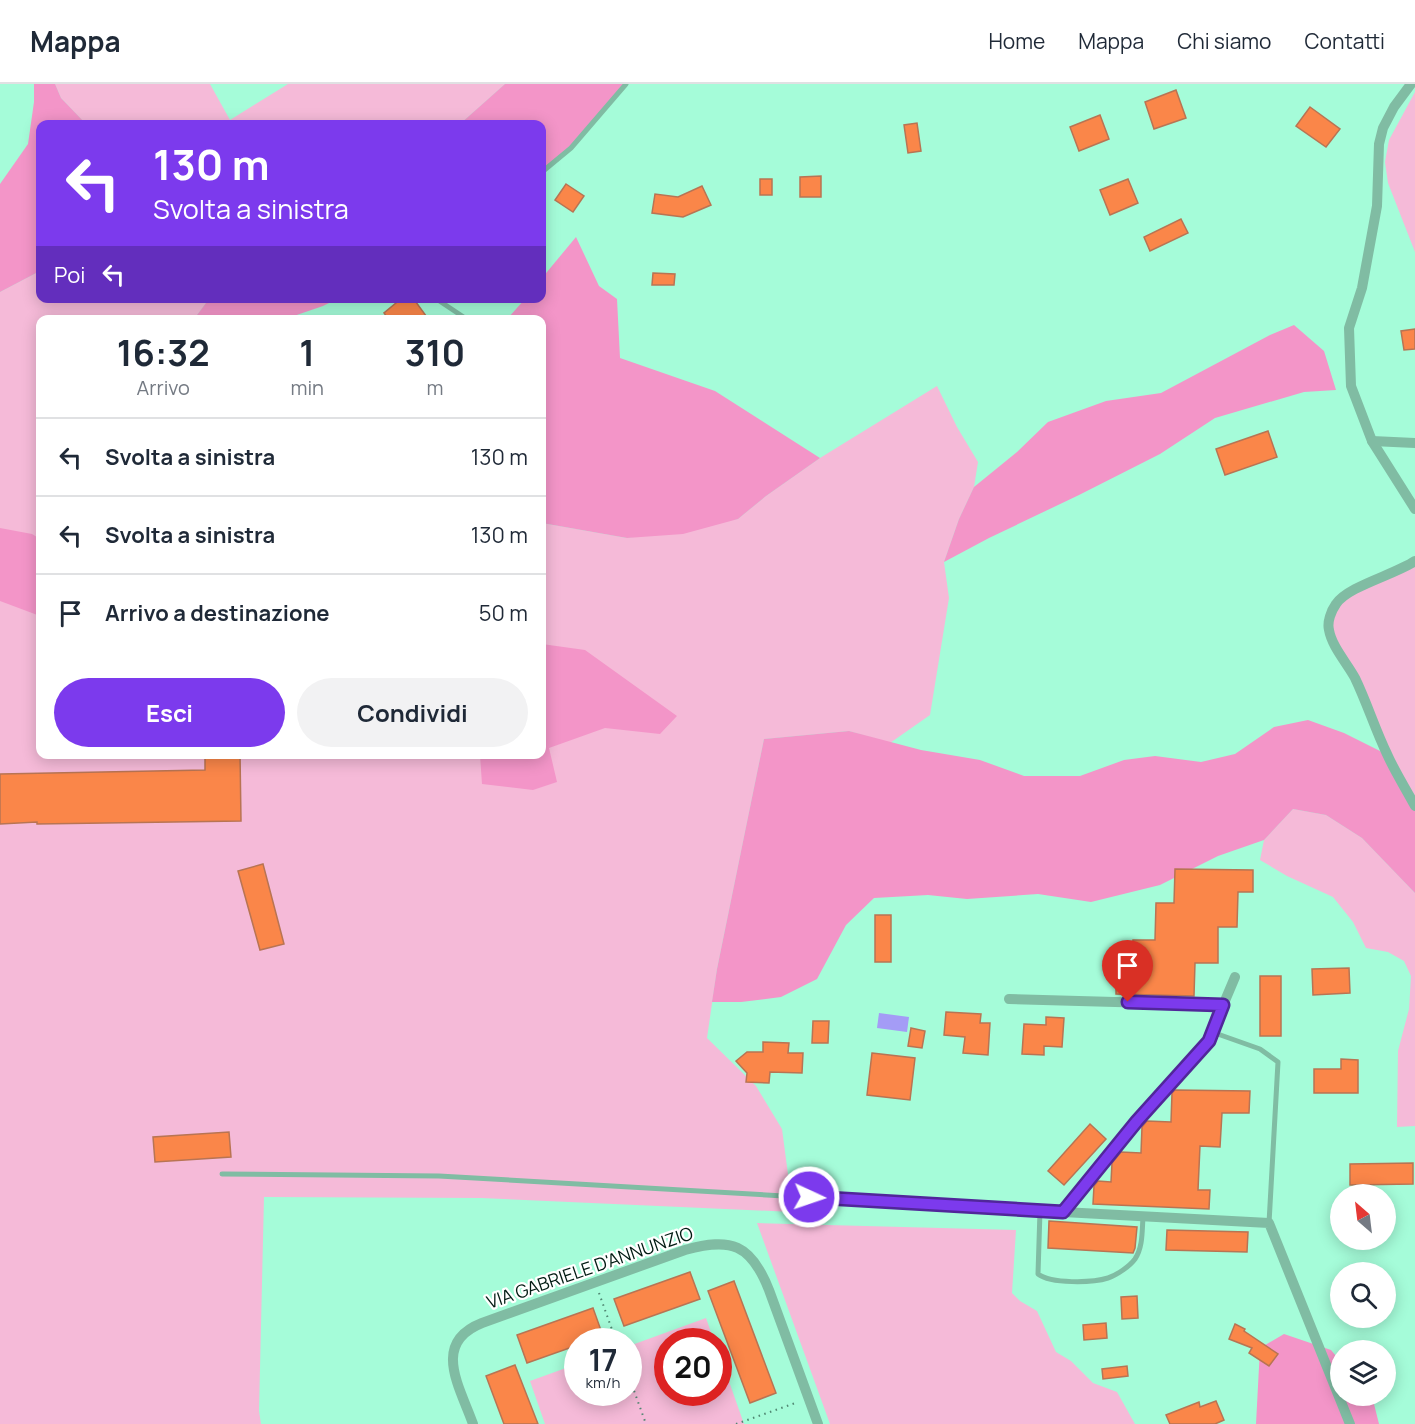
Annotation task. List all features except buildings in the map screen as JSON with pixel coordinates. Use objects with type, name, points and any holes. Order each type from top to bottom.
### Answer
[{"type":"street","points":[[1411,84],[1383,128],[1379,144],[1377,206],[1362,288],[1348,328],[1352,386],[1372,441],[1415,509]]},
{"type":"street","points":[[1372,441],[1415,443]]},
{"type":"street","points":[[1415,561],[1344,596],[1335,605],[1328,627],[1370,711],[1386,754],[1415,806]]},
{"type":"street","points":[[1063,1212],[1137,1121],[1209,1041],[1235,977]]},
{"type":"street","points":[[1008,999],[1223,1005]]},
{"type":"street","points":[[1063,1212],[1269,1223],[1350,1424]]},
{"type":"street","name":"VIA GABRIELE D'ANNUNZIO","points":[[473,1424],[453,1364],[453,1350],[461,1335],[482,1323],[595,1282],[698,1246],[723,1243],[738,1247],[752,1257],[767,1285],[818,1424]]},
{"type":"lane","points":[[546,169],[571,148],[626,84]]},
{"type":"lane","points":[[442,303],[460,315]]},
{"type":"lane","points":[[1212,1032],[1260,1049],[1278,1062],[1269,1223]]},
{"type":"lane","points":[[222,1174],[439,1176],[1063,1212]]},
{"type":"lane","points":[[1040,1211],[1037,1265],[1038,1274],[1045,1279],[1082,1281],[1108,1278],[1123,1270],[1135,1259],[1141,1245],[1143,1217]]},
{"type":"path","points":[[595,1282],[611,1328]]},
{"type":"path","points":[[736,1424],[808,1398]]},
{"type":"path","points":[[640,1406],[646,1424]]},
{"type":"shaded area","points":[[34,84],[55,84],[61,98],[82,120],[36,120],[36,273],[0,292],[0,184],[28,144]]},
{"type":"shaded area","points":[[55,84],[210,84],[230,120],[82,120],[61,98]]},
{"type":"shaded area","points":[[288,84],[505,84],[464,120],[230,120]]},
{"type":"shaded area","points":[[505,84],[626,84],[571,148],[546,169],[546,120],[464,120]]},
{"type":"shaded area","points":[[1415,92],[1415,252],[1388,183],[1385,162],[1389,140]]},
{"type":"shaded area","points":[[576,237],[599,286],[617,299],[620,358],[715,391],[820,458],[738,519],[683,534],[627,538],[546,524],[546,315],[511,315],[521,303],[546,303],[546,273]]},
{"type":"shaded area","points":[[36,273],[36,303],[206,303],[197,315],[36,315],[36,759],[546,759],[546,524],[627,538],[738,519],[820,458],[937,386],[957,427],[978,462],[974,487],[959,519],[944,562],[949,598],[930,715],[890,743],[849,731],[764,739],[717,969],[707,1038],[756,1086],[782,1129],[793,1212],[481,1198],[264,1197],[259,1411],[261,1424],[0,1424],[0,292]]},
{"type":"shaded area","points":[[206,303],[329,303],[297,315],[197,315]]},
{"type":"shaded area","points":[[1294,325],[1324,351],[1336,390],[1304,392],[1215,418],[1160,454],[944,562],[959,519],[974,487],[1017,452],[1048,422],[1106,401],[1161,393],[1270,335]]},
{"type":"shaded area","points":[[0,528],[32,534],[36,536],[36,614],[0,601]]},
{"type":"shaded area","points":[[1415,565],[1415,806],[1334,643],[1330,617],[1344,596]]},
{"type":"shaded area","points":[[546,645],[585,650],[677,716],[660,734],[605,728],[549,748],[557,782],[533,790],[482,784],[480,759],[546,759]]},
{"type":"shaded area","points":[[1308,720],[1344,733],[1386,754],[1415,806],[1415,893],[1362,838],[1326,815],[1293,809],[1264,840],[1218,856],[1160,885],[1091,902],[1038,894],[967,899],[928,895],[874,898],[846,925],[817,979],[781,997],[741,1002],[712,1002],[764,739],[849,731],[921,750],[980,760],[1024,776],[1080,776],[1124,760],[1155,756],[1201,762],[1235,754],[1274,727]]},
{"type":"shaded area","points":[[1293,809],[1326,815],[1362,838],[1415,893],[1415,1126],[1397,1127],[1398,1051],[1409,1009],[1411,976],[1404,961],[1388,952],[1366,948],[1353,922],[1333,897],[1287,876],[1260,860],[1264,840]]},
{"type":"shaded area","points":[[879,1013],[909,1017],[907,1032],[877,1028]]},
{"type":"shaded area","points":[[757,1223],[1016,1230],[1012,1293],[1020,1301],[1037,1311],[1056,1352],[1071,1361],[1093,1383],[1117,1392],[1135,1424],[830,1424]]},
{"type":"shaded area","points":[[706,1318],[709,1328],[678,1328]]},
{"type":"shaded area","points":[[1284,1334],[1330,1350],[1330,1406],[1374,1406],[1379,1424],[1256,1424],[1260,1348]]},
{"type":"shaded area","points":[[654,1337],[654,1406],[732,1406],[732,1390],[744,1424],[545,1424],[530,1381],[564,1369],[564,1406],[642,1406],[642,1341]]},
{"type":"route","points":[[809,1197],[1063,1212],[1137,1121],[1209,1041],[1223,1005],[1128,1002]]}]
